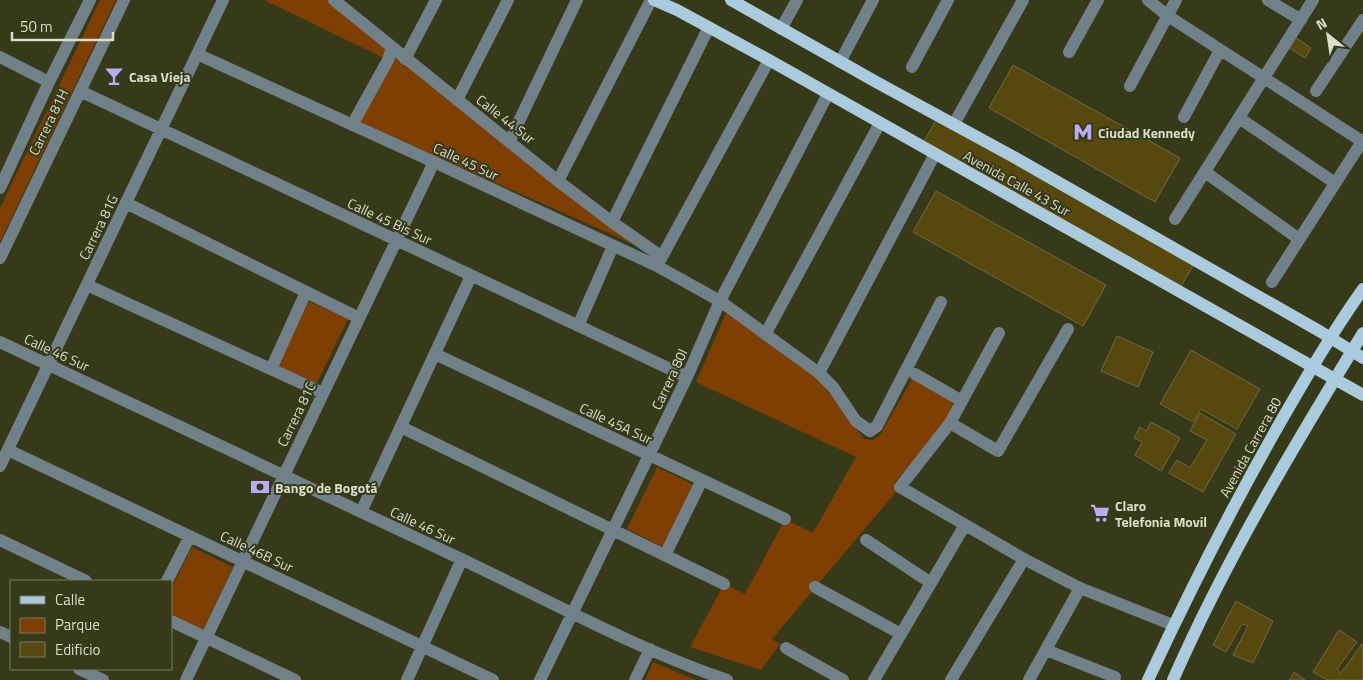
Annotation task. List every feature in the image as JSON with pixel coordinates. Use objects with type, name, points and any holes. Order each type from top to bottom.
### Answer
[{"type":"main road","name":"Avenida Calle 43 Sur","points":[[652,0],[710,27],[770,60],[1363,395]]},
{"type":"main road","name":"Avenida Calle 43 Sur","points":[[731,0],[954,124],[1358,354]]},
{"type":"main road","name":"Avenida Carrera 80","points":[[1148,680],[1216,539],[1253,470],[1331,338],[1363,289]]},
{"type":"main road","points":[[1173,680],[1206,607],[1258,509],[1335,380],[1358,354],[1363,333]]},
{"type":"street","name":"Carrera 81H","points":[[0,188],[49,82],[90,0]]},
{"type":"street","name":"Carrera 81H","points":[[0,258],[124,0]]},
{"type":"street","name":"Carrera 81G","points":[[0,466],[222,0]]},
{"type":"street","name":"Calle 44 Sur","points":[[334,0],[405,59],[510,140],[558,181],[660,262]]},
{"type":"street","points":[[405,59],[436,0]]},
{"type":"street","points":[[457,100],[508,0]]},
{"type":"street","points":[[510,140],[577,0]]},
{"type":"street","points":[[558,181],[652,0]]},
{"type":"street","points":[[781,29],[797,0]]},
{"type":"street","points":[[840,62],[873,0]]},
{"type":"street","points":[[912,67],[948,0]]},
{"type":"street","points":[[954,124],[1023,0]]},
{"type":"street","points":[[1069,52],[1098,0]]},
{"type":"street","points":[[1148,0],[1168,16],[1363,141],[1272,282]]},
{"type":"street","points":[[1130,86],[1176,0]]},
{"type":"street","points":[[1268,0],[1301,20]]},
{"type":"street","points":[[1175,219],[1313,0]]},
{"type":"street","points":[[1316,91],[1363,20]]},
{"type":"street","points":[[612,222],[710,27]]},
{"type":"street","points":[[352,125],[388,60],[392,48]]},
{"type":"street","points":[[1184,117],[1220,50]]},
{"type":"street","name":"Calle 45 Sur","points":[[197,54],[613,246],[660,262],[766,333],[819,373],[833,387],[856,420],[870,431],[877,426],[941,302]]},
{"type":"street","points":[[0,56],[49,82]]},
{"type":"street","points":[[660,262],[770,60]]},
{"type":"street","name":"Calle 45 Bis Sur","points":[[80,91],[687,377]]},
{"type":"street","name":"Carrera 80I","points":[[540,680],[687,377],[720,301],[828,94]]},
{"type":"street","points":[[1239,118],[1335,183]]},
{"type":"street","points":[[766,333],[880,123]]},
{"type":"street","points":[[819,373],[935,154]]},
{"type":"street","name":"Carrera 81C","points":[[186,680],[434,162]]},
{"type":"street","points":[[1204,172],[1300,239]]},
{"type":"street","points":[[126,203],[359,318]]},
{"type":"street","points":[[578,326],[613,246]]},
{"type":"street","points":[[361,512],[472,276]]},
{"type":"street","points":[[87,285],[323,393]]},
{"type":"street","points":[[271,369],[306,292]]},
{"type":"street","points":[[950,423],[998,451],[1068,330]]},
{"type":"street","points":[[999,333],[950,423],[900,487],[1024,559],[1080,588],[1173,625]]},
{"type":"street","name":"Calle 46 Sur","points":[[0,342],[681,664],[727,680]]},
{"type":"street","name":"Calle 45A Sur","points":[[435,354],[785,519]]},
{"type":"street","points":[[915,374],[962,401]]},
{"type":"street","points":[[401,427],[724,584]]},
{"type":"street","name":"Calle 46B Sur","points":[[8,450],[493,680]]},
{"type":"street","points":[[665,555],[702,480]]},
{"type":"street","points":[[874,680],[965,524]]},
{"type":"street","points":[[168,580],[190,536]]},
{"type":"street","points":[[0,540],[84,580]]},
{"type":"street","points":[[866,540],[931,583]]},
{"type":"street","points":[[407,680],[462,559]]},
{"type":"street","points":[[951,680],[1024,559]]},
{"type":"street","points":[[815,587],[901,634]]},
{"type":"street","points":[[1029,680],[1080,588]]},
{"type":"street","points":[[172,621],[291,679]]},
{"type":"street","points":[[786,648],[843,680]]},
{"type":"street","points":[[634,680],[650,649]]},
{"type":"street","points":[[1046,650],[1115,677]]},
{"type":"street","points":[[81,670],[103,680]]},
{"type":"green space","points":[[100,0],[116,0],[0,242],[0,208]]},
{"type":"green space","points":[[264,0],[334,0],[662,257],[355,120],[388,60]]},
{"type":"green space","points":[[309,301],[348,319],[316,385],[278,366]]},
{"type":"green space","points":[[726,313],[814,376],[825,387],[864,439],[873,440],[880,435],[915,374],[955,397],[946,422],[894,483],[900,487],[772,639],[780,644],[761,670],[690,647],[724,584],[745,594],[785,519],[813,533],[856,457],[696,382]]},
{"type":"green space","points":[[657,467],[696,486],[665,548],[627,529]]},
{"type":"green space","points":[[192,547],[233,567],[203,630],[172,614],[172,587]]},
{"type":"green space","points":[[653,662],[696,680],[645,680]]},
{"type":"building","points":[[1292,35],[1311,48],[1305,58],[1285,45]]},
{"type":"building","name":"Ciudad Kennedy","points":[[1013,65],[1180,158],[1155,202],[989,108]]},
{"type":"building","points":[[937,119],[1194,264],[1180,288],[923,143]]},
{"type":"building","points":[[936,191],[1106,285],[1083,326],[913,232]]},
{"type":"building","points":[[1117,336],[1153,352],[1138,387],[1101,371]]},
{"type":"building","points":[[1191,350],[1260,389],[1237,429],[1201,409],[1193,422],[1160,404]]},
{"type":"building","points":[[1200,413],[1236,434],[1203,492],[1169,473],[1177,460],[1190,468],[1207,440],[1190,431]]},
{"type":"building","points":[[1151,422],[1180,438],[1161,471],[1135,455],[1142,442],[1134,438],[1140,427],[1146,431]]},
{"type":"building","points":[[1236,601],[1273,621],[1253,663],[1233,655],[1248,626],[1242,624],[1226,652],[1213,645]]},
{"type":"building","points":[[1339,630],[1357,642],[1337,669],[1341,673],[1362,644],[1363,680],[1327,680],[1313,672]]},
{"type":"building","points":[[1294,672],[1305,680],[1289,680]]},
{"type":"place","name":"Casa Vieja","points":[[114,76]]},
{"type":"place","name":"Ciudad Kennedy","points":[[1083,132]]},
{"type":"place","name":"Bango de Bogotá","points":[[260,487]]},
{"type":"place","name":"Claro Telefonia Movil","points":[[1100,513]]}]
